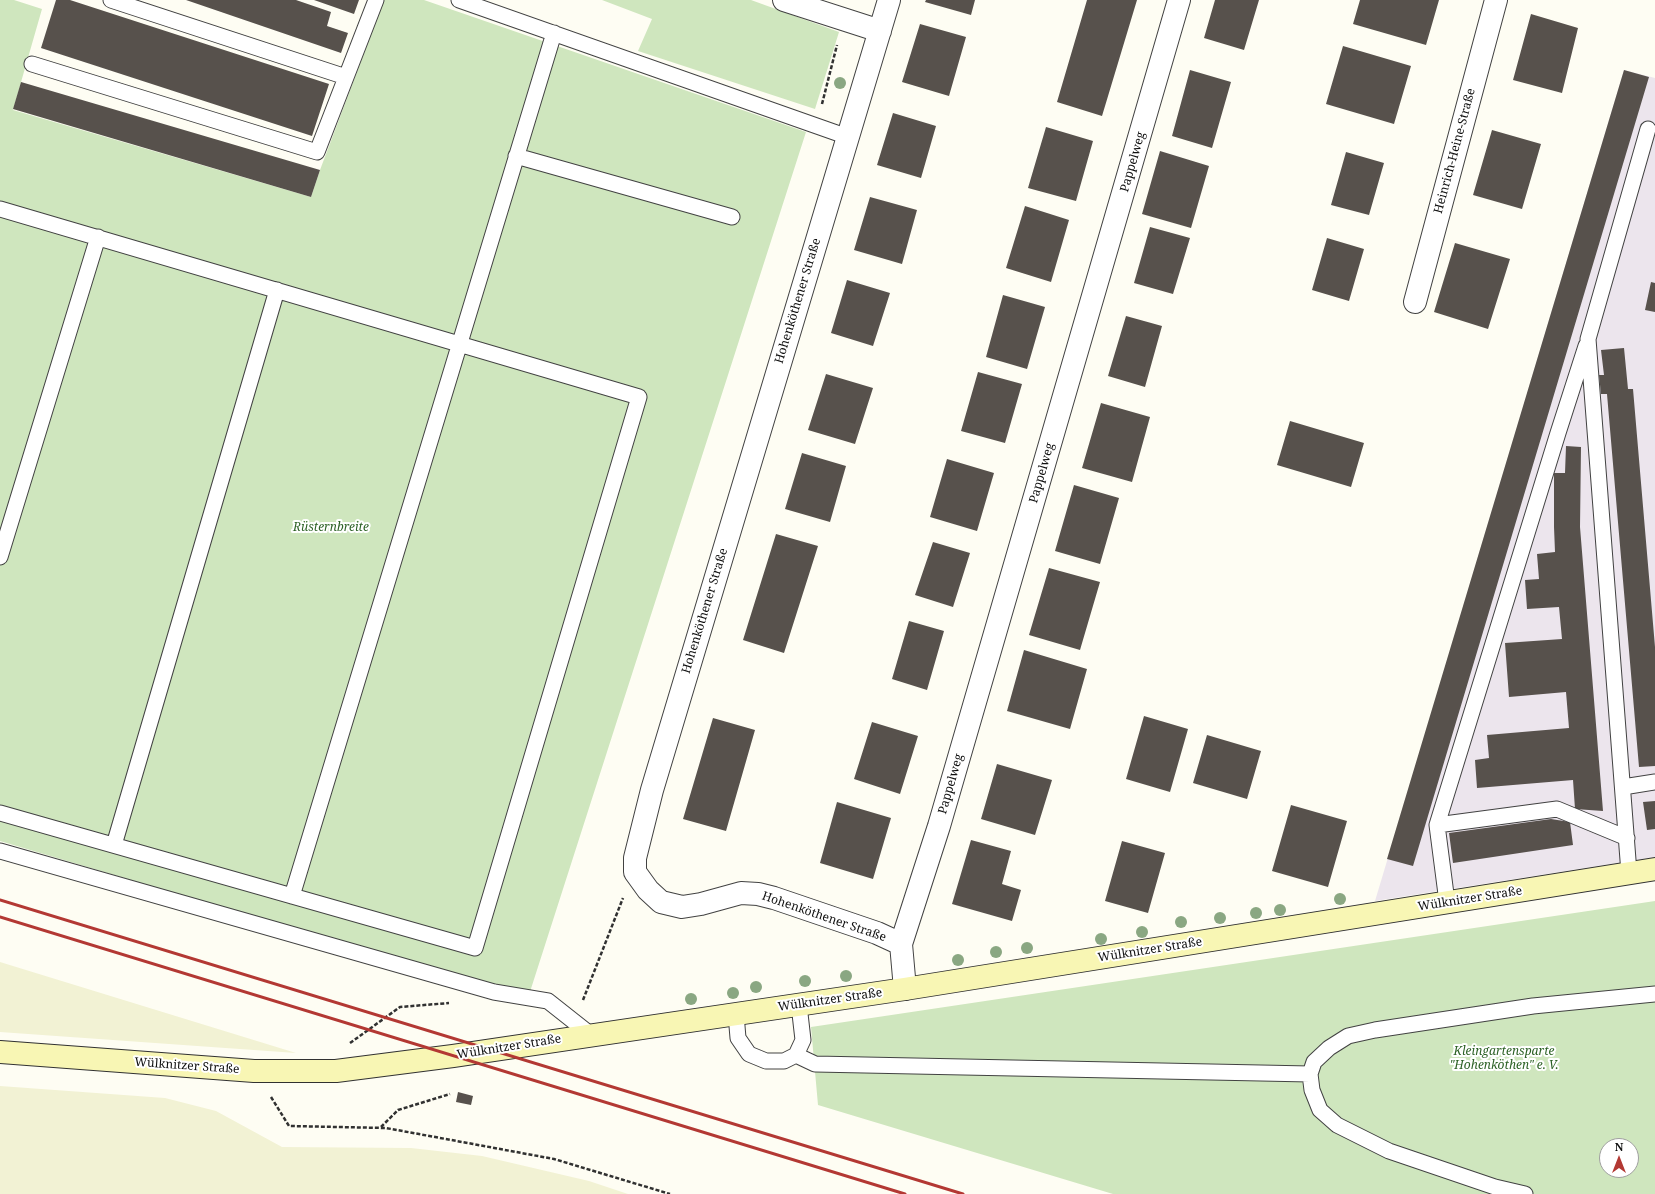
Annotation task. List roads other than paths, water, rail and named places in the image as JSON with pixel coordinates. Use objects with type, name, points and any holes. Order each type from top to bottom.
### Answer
[{"type":"street","points":[[784,0],[880,31]]},
{"type":"street","name":"Hohenköthener Straße","points":[[889,0],[652,790],[638,839],[635,858],[635,872],[648,890],[661,902],[682,906],[700,904],[741,894],[758,894],[877,933],[901,944],[905,989]]},
{"type":"street","name":"Pappelweg","points":[[901,944],[939,826],[1179,0]]},
{"type":"street","name":"Heinrich-Heine-Straße","points":[[1415,302],[1496,0]]},
{"type":"street","name":"Wülknitzer Straße","points":[[0,1052],[254,1071],[336,1071],[453,1056],[905,989],[1655,869]]},
{"type":"lane","points":[[111,0],[346,77]]},
{"type":"lane","points":[[32,64],[317,152],[376,0]]},
{"type":"lane","points":[[459,0],[848,137]]},
{"type":"lane","points":[[292,896],[554,33]]},
{"type":"lane","points":[[1447,902],[1437,825],[1588,339],[1648,129]]},
{"type":"lane","points":[[516,156],[732,217]]},
{"type":"lane","points":[[0,209],[639,397],[475,948],[0,813]]},
{"type":"lane","points":[[0,557],[98,237]]},
{"type":"lane","points":[[114,845],[277,290]]},
{"type":"lane","points":[[1588,339],[1629,873]]},
{"type":"lane","points":[[1623,787],[1655,782]]},
{"type":"lane","points":[[1437,825],[1557,810],[1627,838]]},
{"type":"lane","points":[[0,851],[494,992],[548,1001],[591,1035]]},
{"type":"lane","points":[[1525,1194],[1495,1186],[1389,1151],[1337,1125],[1320,1110],[1312,1090],[1310,1074],[1314,1062],[1329,1048],[1348,1036],[1375,1030],[1533,1006],[1655,994]]},
{"type":"lane","points":[[736,1014],[738,1038],[749,1054],[766,1061],[784,1061],[796,1055],[803,1040],[799,1004]]},
{"type":"lane","points":[[796,1055],[815,1064],[1310,1074]]},
{"type":"railway","points":[[0,900],[963,1194]]},
{"type":"railway","points":[[0,917],[905,1194]]},
{"type":"park label","name":"Rüsternbreite","points":[[331,528]]},
{"type":"park label","name":"Kleingartensparte \"Hohenköthen\" e. V.","points":[[1504,1059]]}]
